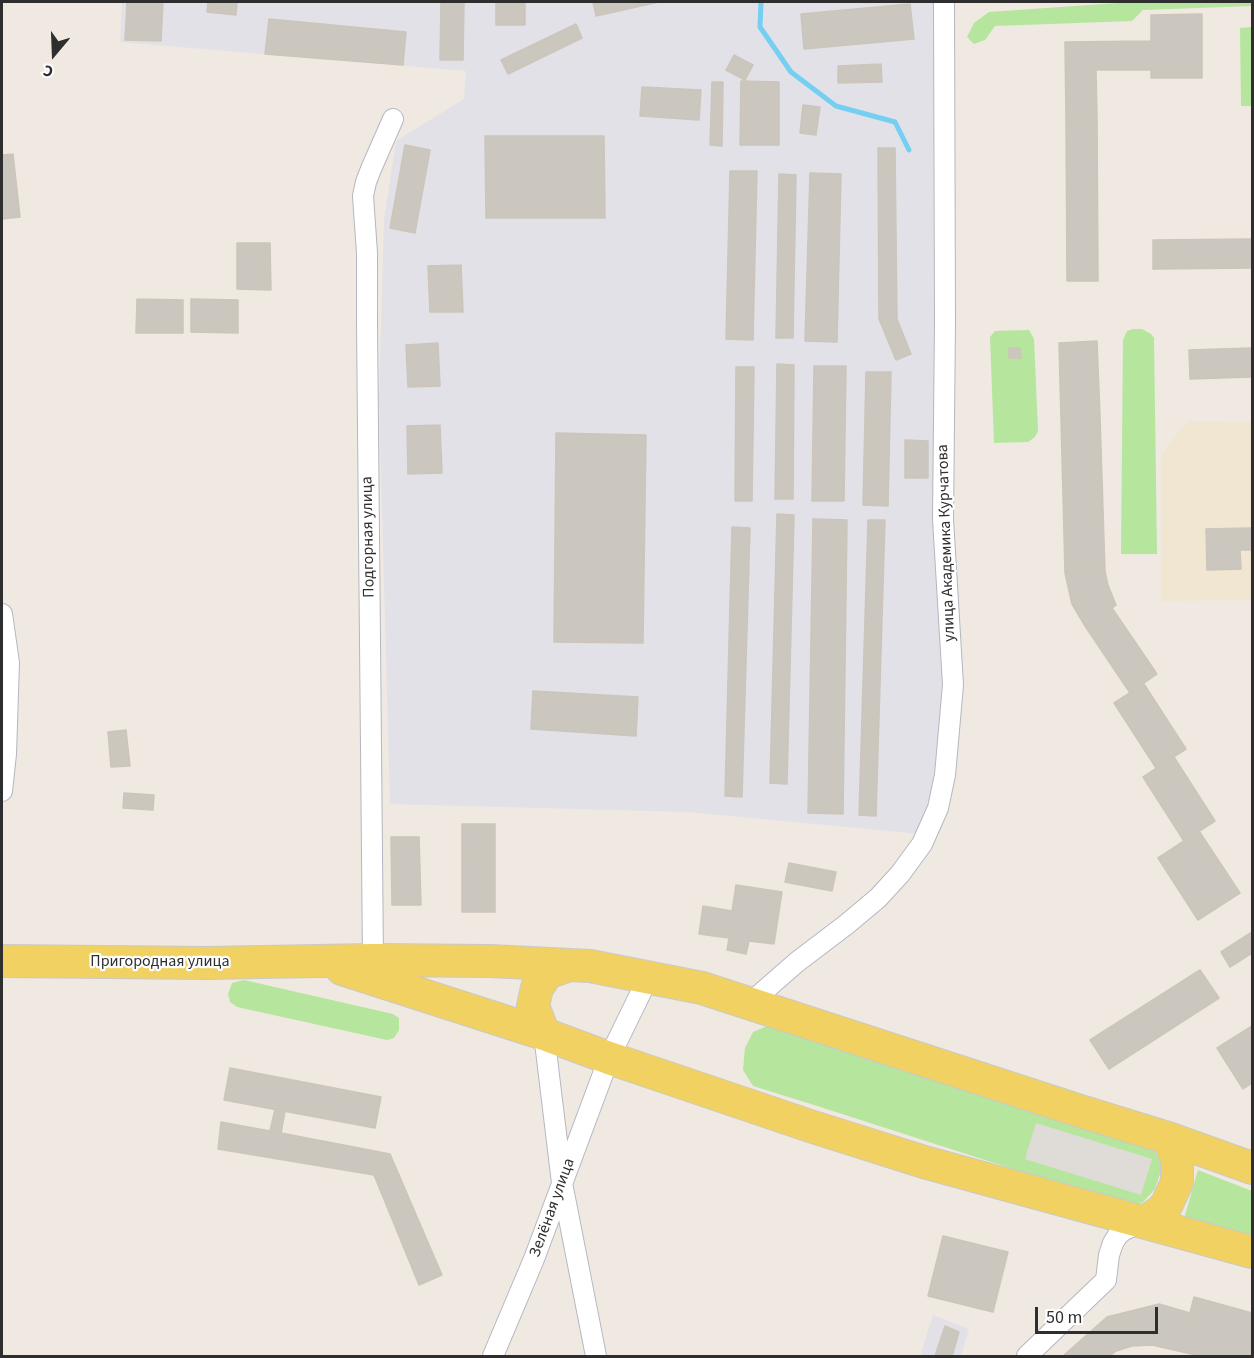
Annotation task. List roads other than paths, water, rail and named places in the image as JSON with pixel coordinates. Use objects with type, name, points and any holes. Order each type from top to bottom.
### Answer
[{"type":"main road","name":"Пригородная улица","points":[[2,960],[207,963],[373,960],[490,961],[590,966],[702,988],[1168,1138],[1252,1168]]},
{"type":"main road","points":[[319,961],[924,1162],[1252,1252]]},
{"type":"main road","points":[[544,1034],[533,1006],[537,988],[547,974],[570,965]]},
{"type":"main road","points":[[1145,1222],[1167,1204],[1178,1182],[1177,1159],[1168,1138]]},
{"type":"street","name":"улица Академика Курчатова","points":[[750,1003],[797,962],[848,924],[878,898],[900,874],[922,844],[938,808],[945,775],[952,685],[943,519],[944,2]]},
{"type":"street","name":"Подгорная улица","points":[[373,960],[367,253],[363,196],[370,168],[393,119]]},
{"type":"street","points":[[2,614],[9,663],[6,754],[2,791]]},
{"type":"street","name":"Зелёная улица","points":[[493,1356],[534,1259],[609,1058],[648,978]]},
{"type":"street","points":[[544,1034],[562,1183],[596,1356]]},
{"type":"street","points":[[1027,1356],[1106,1280],[1109,1256],[1118,1235],[1124,1230],[1145,1222]]},
{"type":"waterway","points":[[761,2],[760,27],[791,72],[836,106],[895,122],[909,150]]}]
